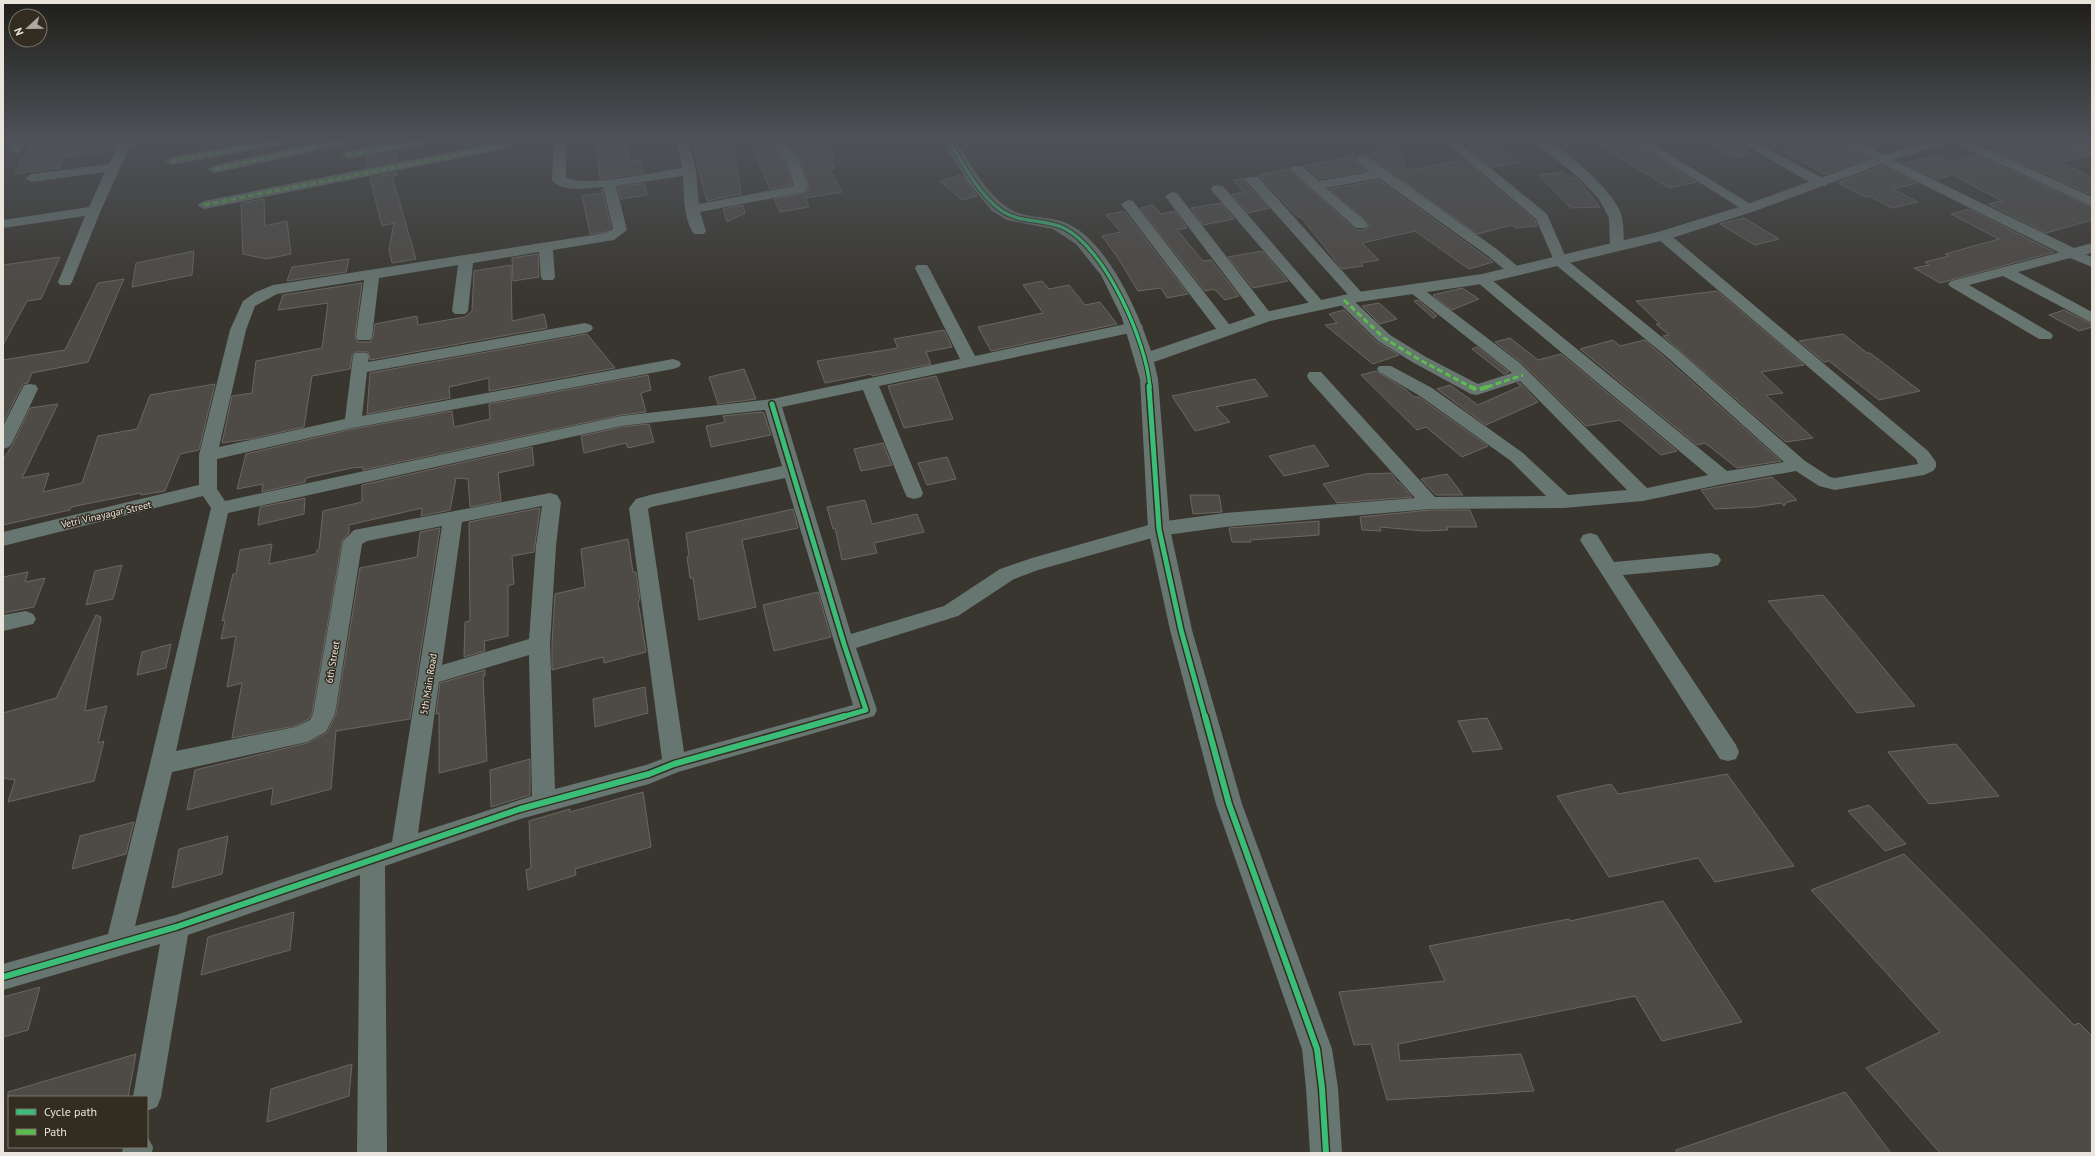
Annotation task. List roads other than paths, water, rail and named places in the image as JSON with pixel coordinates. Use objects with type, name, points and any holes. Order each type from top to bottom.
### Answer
[{"type":"street","points":[[65,282],[102,193]]},
{"type":"street","points":[[204,205],[278,193]]},
{"type":"street","points":[[118,945],[162,764],[220,508],[208,489],[208,455],[238,330],[248,304],[261,294],[273,290],[609,237],[620,230],[611,193]]},
{"type":"street","points":[[692,193],[693,209],[699,231]]},
{"type":"street","points":[[693,209],[783,193]]},
{"type":"street","points":[[985,193],[1004,213],[1020,219],[1045,222],[1065,228],[1078,238],[1106,271],[1135,327],[1145,359],[1149,379],[1159,529],[1172,583],[1181,630],[1228,804],[1317,1048],[1322,1088],[1326,1153]]},
{"type":"street","points":[[1221,193],[1318,305]]},
{"type":"street","points":[[1264,193],[1384,338],[1420,360],[1477,390],[1523,375]]},
{"type":"street","points":[[1324,193],[1361,225]]},
{"type":"street","points":[[1407,193],[1493,253],[1516,272]]},
{"type":"street","points":[[1513,193],[1542,217],[1561,262],[1673,354],[1799,465],[1824,482],[1835,484],[1918,471],[1927,467],[1922,455],[1663,236]]},
{"type":"street","points":[[1603,193],[1609,202],[1616,217],[1617,246]]},
{"type":"street","points":[[1725,193],[1750,208]]},
{"type":"street","points":[[1145,359],[1265,317],[1351,299],[1482,279],[1561,262],[1617,246],[1663,236],[1792,193]]},
{"type":"street","points":[[1951,193],[2092,263]]},
{"type":"street","points":[[2072,193],[2092,202]]},
{"type":"street","points":[[1172,196],[1265,317]]},
{"type":"street","points":[[1128,204],[1226,331]]},
{"type":"street","points":[[3,224],[94,210]]},
{"type":"street","points":[[546,246],[548,277]]},
{"type":"street","points":[[2045,336],[1956,284],[2092,248]]},
{"type":"street","points":[[460,311],[466,259]]},
{"type":"street","points":[[922,268],[970,362]]},
{"type":"street","points":[[2005,270],[2092,318]]},
{"type":"street","points":[[364,337],[372,274]]},
{"type":"street","points":[[1482,279],[1723,478]]},
{"type":"street","points":[[1414,290],[1514,366],[1643,495]]},
{"type":"street","points":[[220,508],[621,421],[696,414],[772,404],[1135,327]]},
{"type":"street","points":[[352,423],[360,362],[585,328]]},
{"type":"street","points":[[208,455],[352,423],[673,364]]},
{"type":"street","points":[[1385,369],[1426,392],[1517,457],[1564,502]]},
{"type":"street","points":[[1315,376],[1430,503]]},
{"type":"street","points":[[869,383],[914,493]]},
{"type":"street","points":[[3,443],[30,389]]},
{"type":"street","points":[[3,977],[176,927],[544,802],[649,774],[674,764],[866,710],[844,644],[772,404]]},
{"type":"street","points":[[844,644],[936,617],[951,611],[1007,574],[1032,564],[1159,529],[1225,520],[1430,503],[1564,502],[1643,495],[1723,478],[1799,465]]},
{"type":"street","points":[[674,764],[638,508],[643,503],[650,500],[792,470]]},
{"type":"street","name":"Vetri Vinayagar Street","points":[[3,539],[208,489]]},
{"type":"street","name":"6th Street","points":[[162,764],[299,735],[318,726],[324,714],[353,541],[361,535],[550,499],[552,502],[546,546],[539,644]]},
{"type":"street","name":"5th Main Road","points":[[403,850],[453,517]]},
{"type":"street","points":[[1590,540],[1611,569],[1728,752]]},
{"type":"street","points":[[1611,569],[1711,560]]},
{"type":"street","points":[[3,623],[26,619]]},
{"type":"street","points":[[429,677],[539,644],[544,802]]},
{"type":"street","points":[[372,1153],[373,861]]},
{"type":"street","points":[[147,1096],[176,927]]}]
